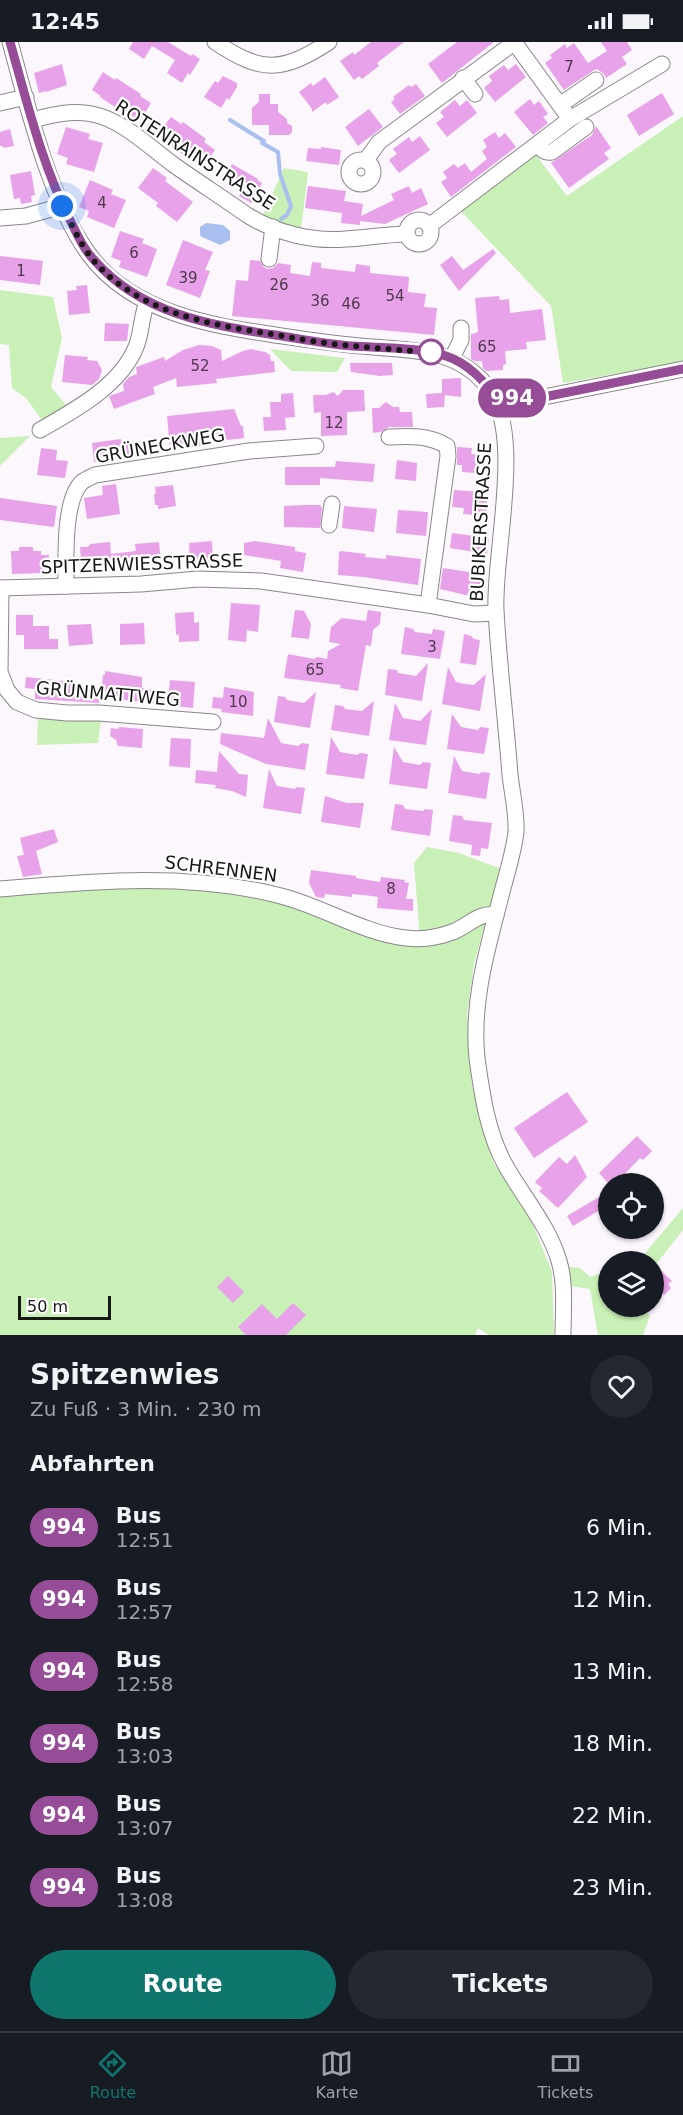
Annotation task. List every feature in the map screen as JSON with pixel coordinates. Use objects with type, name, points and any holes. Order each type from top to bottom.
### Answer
[{"type":"street","name":"BUBIKERSTRASSE","points":[[10,42],[32,120],[62,206],[81,243],[93,260],[124,287],[147,302],[174,314],[225,327],[340,345],[434,353],[452,358],[485,382],[496,400],[505,441],[507,463],[497,561],[496,613],[516,830],[480,980],[475,1013],[477,1054],[483,1094],[497,1148],[506,1167],[550,1235],[561,1266],[563,1335]]},
{"type":"street","points":[[215,42],[247,62],[272,65],[301,59],[329,42]]},
{"type":"street","points":[[366,160],[379,142],[514,42],[570,120]]},
{"type":"street","points":[[586,127],[552,152],[543,151],[537,144],[570,120],[662,64]]},
{"type":"street","points":[[463,78],[475,94]]},
{"type":"street","points":[[560,105],[596,80]]},
{"type":"street","points":[[0,103],[26,97]]},
{"type":"street","name":"ROTENRAINSTRASSE","points":[[32,120],[68,112],[95,114],[126,129],[247,215],[295,235],[323,239],[407,234],[412,241],[422,243],[430,235],[434,221],[537,144]]},
{"type":"street","points":[[0,218],[27,216],[62,206]]},
{"type":"street","points":[[269,259],[273,227]]},
{"type":"street","points":[[40,430],[91,397],[125,366],[137,344],[142,313],[147,302]]},
{"type":"street","points":[[452,358],[458,351],[461,327]]},
{"type":"street","points":[[496,400],[544,397],[683,369]]},
{"type":"street","points":[[389,437],[416,435],[437,440],[447,446],[448,456],[428,605]]},
{"type":"street","name":"GRÜNECKWEG","points":[[66,586],[69,519],[72,504],[79,487],[88,478],[249,450],[316,446]]},
{"type":"street","points":[[329,525],[332,504]]},
{"type":"street","name":"SPITZENWIESSTRASSE","points":[[1,588],[141,584],[198,579],[261,581],[428,605],[474,614],[496,613]]},
{"type":"street","name":"GRÜNMATTWEG","points":[[1,588],[0,672],[3,690],[17,702],[36,710],[213,722]]},
{"type":"street","name":"SCHRENNEN","points":[[0,889],[139,879],[236,887],[284,896],[365,927],[406,938],[436,936],[455,931],[487,913],[496,915]]},
{"type":"green space","points":[[683,116],[683,362],[563,383],[551,306],[457,207],[533,151],[567,196]]},
{"type":"green space","points":[[284,168],[308,172],[301,230],[262,217]]},
{"type":"green space","points":[[0,290],[53,297],[62,338],[51,387],[66,405],[42,420],[26,398],[12,388],[9,345],[0,344]]},
{"type":"green space","points":[[270,349],[345,358],[337,372],[291,371]]},
{"type":"green space","points":[[30,436],[0,466],[0,438]]},
{"type":"green space","points":[[38,716],[101,720],[98,743],[37,745]]},
{"type":"green space","points":[[427,847],[459,853],[501,869],[496,915],[420,939],[414,863]]},
{"type":"green space","points":[[139,882],[256,893],[405,942],[486,920],[474,964],[467,1014],[472,1085],[493,1162],[531,1220],[552,1272],[554,1335],[489,1335],[478,1328],[475,1335],[0,1335],[0,892]]},
{"type":"green space","points":[[683,1208],[683,1230],[664,1254],[664,1251],[647,1251],[657,1239],[664,1239],[664,1231]]},
{"type":"green space","points":[[561,1266],[580,1268],[590,1277],[598,1274],[598,1317],[650,1317],[643,1335],[598,1335],[590,1289],[563,1285]]},
{"type":"water","points":[[206,223],[223,225],[230,231],[230,240],[220,245],[202,237],[200,227]]},
{"type":"building","points":[[133,42],[168,42],[200,59],[182,83],[167,73],[175,60],[152,46],[144,59],[129,49]]},
{"type":"building","points":[[371,42],[404,42],[377,63],[379,66],[362,79],[359,76],[354,80],[340,61],[353,52],[354,55]]},
{"type":"building","points":[[457,42],[494,42],[442,83],[428,64]]},
{"type":"building","points":[[601,42],[627,42],[632,50],[622,57],[627,64],[606,78],[597,69],[564,90],[545,63],[552,58],[550,55],[565,44],[567,48],[574,43],[588,63],[607,51]]},
{"type":"building","points":[[62,64],[67,85],[39,93],[34,73]]},
{"type":"building","points":[[516,64],[526,77],[495,102],[484,88],[492,81],[489,76],[504,65],[508,70]]},
{"type":"building","points":[[103,72],[141,94],[140,96],[151,103],[140,121],[131,115],[130,117],[92,90]]},
{"type":"building","points":[[223,76],[237,83],[237,87],[221,108],[204,97],[215,81],[218,83]]},
{"type":"building","points":[[325,77],[339,97],[327,105],[326,102],[312,112],[299,92]]},
{"type":"building","points":[[416,84],[425,96],[400,114],[391,102],[395,99],[393,97],[409,85],[411,87]]},
{"type":"building","points":[[662,93],[674,114],[639,136],[627,115]]},
{"type":"building","points":[[259,94],[270,94],[270,104],[278,104],[278,112],[292,126],[292,132],[289,135],[269,135],[269,125],[252,125],[252,108],[259,102]]},
{"type":"building","points":[[530,99],[534,105],[539,101],[548,114],[543,117],[548,123],[533,135],[514,112]]},
{"type":"building","points":[[455,100],[460,106],[467,100],[477,113],[447,137],[436,123],[444,117],[440,112]]},
{"type":"building","points":[[369,109],[383,127],[358,146],[345,127]]},
{"type":"building","points":[[171,117],[181,124],[183,122],[206,139],[204,142],[215,150],[203,166],[176,150],[158,134]]},
{"type":"building","points":[[596,126],[611,148],[604,153],[609,159],[569,188],[551,163],[592,135]]},
{"type":"building","points":[[66,127],[90,134],[88,139],[103,143],[94,172],[66,164],[68,158],[57,154]]},
{"type":"building","points":[[10,129],[14,146],[3,148],[0,146],[0,132]]},
{"type":"building","points":[[495,132],[499,138],[505,133],[516,147],[451,197],[441,182],[447,178],[443,172],[454,164],[458,168],[465,163],[471,172],[487,159],[482,151],[487,147],[483,140]]},
{"type":"building","points":[[420,136],[430,150],[399,173],[389,160],[397,154],[393,149],[409,137],[412,142]]},
{"type":"building","points":[[321,147],[341,150],[339,165],[306,161],[308,148],[321,149]]},
{"type":"building","points":[[232,164],[262,183],[251,203],[239,196],[244,187],[225,177]]},
{"type":"building","points":[[153,168],[167,178],[165,181],[193,202],[177,222],[156,206],[158,203],[138,188]]},
{"type":"building","points":[[31,171],[35,195],[31,196],[32,202],[21,204],[20,198],[14,199],[10,175]]},
{"type":"building","points":[[90,180],[113,190],[111,194],[126,200],[114,228],[87,217],[89,211],[79,207]]},
{"type":"building","points":[[308,186],[346,191],[344,201],[363,204],[361,216],[394,200],[391,194],[409,186],[412,193],[421,188],[428,204],[385,224],[360,221],[360,225],[341,223],[342,213],[305,208]]},
{"type":"building","points":[[120,231],[144,239],[142,243],[157,249],[147,277],[119,267],[121,261],[111,257]]},
{"type":"building","points":[[183,240],[213,252],[205,270],[210,271],[200,298],[166,285]]},
{"type":"building","points":[[493,249],[496,253],[459,291],[440,265],[452,256],[463,270]]},
{"type":"building","points":[[0,256],[43,261],[40,285],[0,280]]},
{"type":"building","points":[[250,260],[260,261],[267,269],[273,268],[278,263],[291,265],[290,273],[310,276],[312,262],[321,263],[321,268],[355,272],[356,264],[370,266],[370,273],[409,277],[408,292],[426,294],[424,307],[437,308],[434,335],[232,316],[236,280],[248,281]]},
{"type":"building","points":[[87,285],[90,313],[69,315],[67,291],[77,290],[76,286]]},
{"type":"building","points":[[499,296],[500,300],[509,299],[510,313],[542,309],[546,340],[526,342],[527,349],[505,351],[506,364],[503,365],[503,370],[486,371],[482,361],[471,359],[471,334],[478,331],[475,298]]},
{"type":"building","points":[[105,323],[129,324],[127,341],[104,341]]},
{"type":"building","points":[[199,345],[212,346],[221,350],[222,361],[251,349],[265,352],[270,355],[271,361],[274,361],[275,372],[216,379],[217,383],[177,387],[176,378],[153,387],[155,394],[114,409],[109,396],[124,391],[123,384],[129,377],[137,374],[136,367],[164,357],[165,361],[183,350]]},
{"type":"building","points":[[65,355],[88,357],[87,360],[97,361],[102,370],[99,379],[92,385],[62,382]]},
{"type":"building","points":[[350,363],[392,363],[393,375],[380,376],[351,372]]},
{"type":"building","points":[[461,378],[461,397],[445,395],[444,407],[427,408],[426,394],[442,393],[442,379]]},
{"type":"building","points":[[343,390],[364,390],[365,411],[347,412],[347,435],[321,436],[321,412],[314,413],[313,395],[326,395],[333,392],[338,396]]},
{"type":"building","points":[[293,393],[295,417],[285,418],[286,430],[264,431],[263,417],[271,417],[270,402],[281,402],[281,394]]},
{"type":"building","points":[[386,402],[393,407],[399,407],[400,412],[412,412],[413,427],[389,427],[381,432],[373,433],[372,408],[379,408]]},
{"type":"building","points":[[234,409],[243,426],[244,438],[202,439],[203,446],[170,449],[167,416]]},
{"type":"building","points":[[121,439],[122,443],[134,441],[136,454],[94,462],[92,443]]},
{"type":"building","points":[[457,447],[472,448],[471,454],[489,456],[488,474],[462,472],[462,465],[457,465]]},
{"type":"building","points":[[41,448],[57,450],[56,460],[68,461],[65,478],[37,475]]},
{"type":"building","points":[[397,460],[417,463],[416,481],[395,479]]},
{"type":"building","points":[[336,461],[375,464],[373,482],[320,478],[320,485],[285,485],[285,467],[335,467]]},
{"type":"building","points":[[116,484],[120,514],[87,519],[84,498],[103,495],[102,486]]},
{"type":"building","points":[[173,485],[176,506],[158,509],[158,505],[155,505],[155,487]]},
{"type":"building","points":[[454,490],[481,492],[481,497],[487,497],[486,516],[463,514],[464,508],[452,507]]},
{"type":"building","points":[[0,498],[57,506],[54,527],[0,520]]},
{"type":"building","points":[[320,505],[322,508],[320,528],[284,527],[284,506]]},
{"type":"building","points":[[344,506],[377,509],[374,532],[342,528]]},
{"type":"building","points":[[398,510],[428,512],[426,536],[396,533]]},
{"type":"building","points":[[452,533],[489,538],[487,554],[450,548]]},
{"type":"building","points":[[212,541],[213,562],[190,564],[189,543]]},
{"type":"building","points":[[255,541],[295,547],[295,551],[306,553],[303,572],[280,568],[281,561],[244,555],[244,543]]},
{"type":"building","points":[[110,542],[111,554],[136,551],[135,544],[159,542],[161,563],[137,564],[136,562],[93,567],[91,563],[81,563],[80,547]]},
{"type":"building","points":[[19,547],[33,547],[33,551],[41,551],[41,555],[49,555],[49,570],[42,570],[42,573],[12,574],[11,551],[19,551]]},
{"type":"building","points":[[339,552],[366,554],[365,557],[386,559],[386,555],[421,559],[418,585],[338,575]]},
{"type":"building","points":[[443,568],[482,574],[478,595],[470,594],[470,596],[440,589]]},
{"type":"building","points":[[231,603],[260,605],[258,632],[247,630],[246,642],[228,640]]},
{"type":"building","points":[[295,610],[304,611],[311,624],[309,639],[291,637]]},
{"type":"building","points":[[368,610],[381,612],[380,624],[373,630],[371,646],[366,645],[358,691],[340,688],[341,685],[284,678],[288,654],[327,659],[328,651],[341,644],[329,642],[331,627],[342,618],[366,621]]},
{"type":"building","points":[[194,612],[194,623],[199,622],[199,641],[179,642],[179,634],[176,635],[175,613]]},
{"type":"building","points":[[16,615],[33,615],[33,626],[49,626],[49,639],[58,639],[58,649],[24,649],[24,635],[16,635]]},
{"type":"building","points":[[144,623],[145,644],[120,645],[120,624]]},
{"type":"building","points":[[91,624],[93,644],[69,646],[67,625]]},
{"type":"building","points":[[405,627],[415,632],[432,634],[433,629],[445,631],[440,659],[401,654]]},
{"type":"building","points":[[464,634],[480,640],[476,665],[460,663]]},
{"type":"building","points":[[428,663],[422,701],[385,695],[388,669],[416,676]]},
{"type":"building","points":[[448,667],[456,682],[465,684],[474,685],[486,674],[480,711],[442,704]]},
{"type":"building","points":[[105,671],[142,677],[142,688],[169,691],[170,680],[195,682],[193,708],[101,697]]},
{"type":"building","points":[[26,677],[75,682],[75,688],[100,691],[99,703],[35,699],[35,689],[25,688]]},
{"type":"building","points":[[224,687],[254,692],[253,716],[221,712],[222,709],[212,708],[213,697],[223,698]]},
{"type":"building","points":[[316,692],[310,728],[274,722],[278,696],[304,703]]},
{"type":"building","points":[[374,701],[369,736],[331,730],[335,705],[362,711]]},
{"type":"building","points":[[395,703],[403,718],[420,721],[432,709],[426,745],[389,740]]},
{"type":"building","points":[[452,714],[461,727],[478,730],[480,727],[489,728],[484,754],[447,749]]},
{"type":"building","points":[[268,718],[281,743],[298,746],[302,743],[309,744],[305,770],[266,764],[220,744],[221,733],[264,738]]},
{"type":"building","points":[[119,727],[143,729],[142,748],[118,746],[116,740],[110,736],[111,728],[119,729]]},
{"type":"building","points":[[331,737],[340,752],[368,754],[364,779],[326,774]]},
{"type":"building","points":[[171,738],[191,739],[190,768],[169,766]]},
{"type":"building","points":[[394,747],[403,762],[420,765],[423,762],[431,763],[427,789],[389,784]]},
{"type":"building","points":[[219,751],[239,774],[248,775],[246,797],[232,791],[215,788],[216,785],[195,783],[196,770],[217,772]]},
{"type":"building","points":[[454,756],[462,771],[490,773],[486,799],[448,793]]},
{"type":"building","points":[[269,769],[277,786],[305,788],[301,814],[263,808]]},
{"type":"building","points":[[325,796],[347,803],[364,803],[360,828],[321,822]]},
{"type":"building","points":[[395,804],[403,805],[405,809],[433,810],[430,836],[391,830]]},
{"type":"building","points":[[453,815],[462,816],[464,820],[492,823],[488,849],[481,848],[480,856],[471,855],[472,845],[449,841]]},
{"type":"building","points":[[54,829],[58,842],[36,851],[42,874],[23,877],[17,856],[24,855],[20,838]]},
{"type":"building","points":[[311,870],[380,882],[381,877],[405,880],[404,882],[409,883],[406,899],[413,899],[413,911],[377,908],[378,897],[372,896],[352,894],[352,897],[325,894],[324,898],[316,897],[309,883]]},
{"type":"building","points":[[567,1092],[588,1122],[534,1158],[514,1128]]},
{"type":"building","points":[[637,1136],[652,1151],[643,1160],[640,1158],[626,1173],[599,1173]]},
{"type":"building","points":[[575,1155],[587,1177],[558,1208],[539,1191],[542,1188],[535,1182],[559,1157],[567,1164]]},
{"type":"building","points":[[598,1198],[598,1211],[573,1226],[567,1216]]},
{"type":"building","points":[[664,1273],[672,1281],[668,1284],[671,1288],[664,1295]]},
{"type":"building","points":[[228,1276],[244,1292],[233,1303],[217,1287]]},
{"type":"building","points":[[293,1303],[306,1315],[286,1335],[246,1335],[238,1327],[262,1304],[277,1319]]},
{"type":"waterway","points":[[230,120],[278,152],[280,174],[291,206],[287,215],[281,219]]},
{"type":"bus line","name":"994","points":[[10,42],[52,180],[81,243],[93,260],[110,276],[147,302],[174,314],[225,327],[340,345],[412,350],[445,355],[472,371],[485,382],[496,400],[544,397],[683,369]]},
{"type":"route","points":[[62,206],[81,243],[93,260],[124,287],[147,302],[174,314],[225,327],[340,345],[434,353],[431,352]]}]
